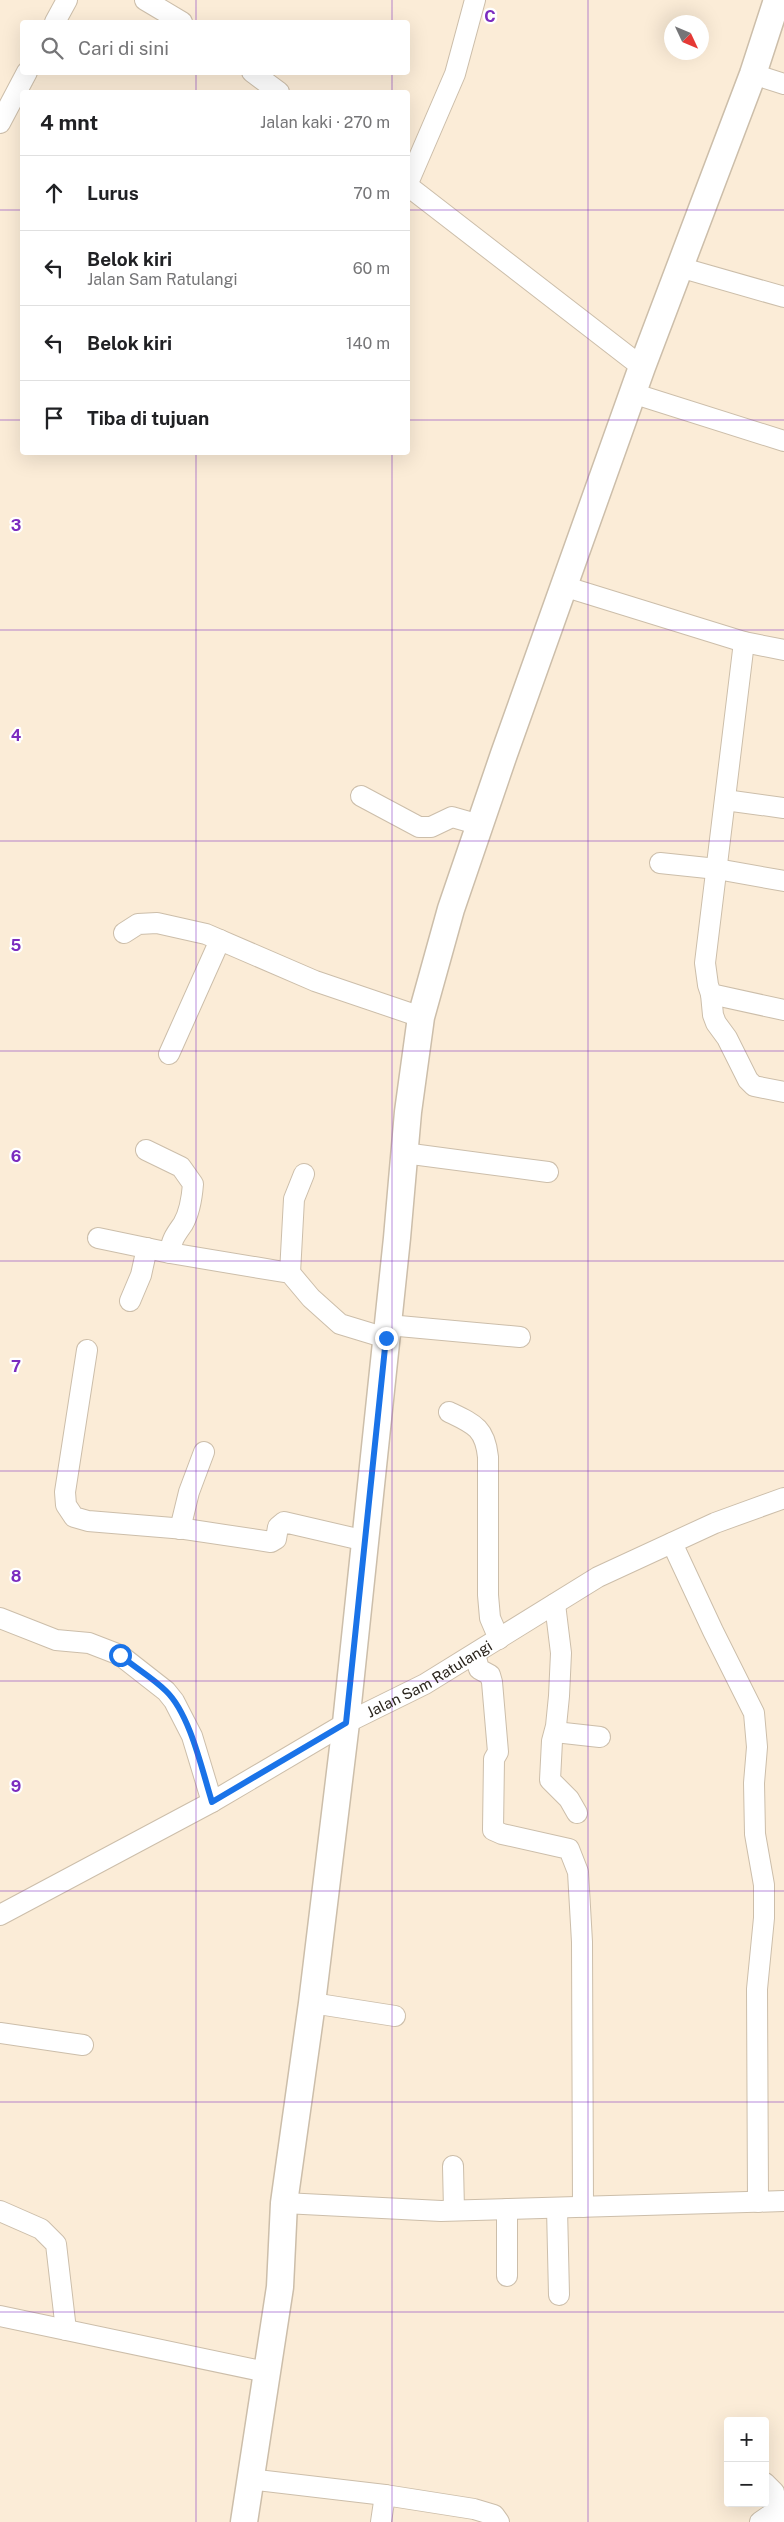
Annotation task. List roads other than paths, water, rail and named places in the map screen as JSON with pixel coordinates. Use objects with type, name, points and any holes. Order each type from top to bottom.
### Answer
[{"type":"main road","points":[[244,2522],[249,2479],[280,2287],[284,2203],[312,2003],[346,1723],[366,1542],[404,1152],[421,1018],[451,909],[563,586],[632,393],[753,74],[777,0]]},
{"type":"street","points":[[55,20],[67,0]]},
{"type":"street","points":[[145,0],[179,20]]},
{"type":"street","points":[[410,180],[454,74],[475,0]]},
{"type":"street","points":[[753,74],[784,84]]},
{"type":"street","points":[[0,123],[25,75]]},
{"type":"street","points":[[256,75],[277,90]]},
{"type":"street","points":[[410,187],[642,367]]},
{"type":"street","points":[[679,267],[784,297]]},
{"type":"street","points":[[632,393],[784,441]]},
{"type":"street","points":[[563,586],[744,642],[784,650]]},
{"type":"street","points":[[744,642],[705,963],[713,1015],[748,1080],[754,1086],[784,1092]]},
{"type":"street","points":[[361,796],[419,827],[431,827],[452,817],[480,824]]},
{"type":"street","points":[[725,800],[784,808]]},
{"type":"street","points":[[660,863],[717,869],[784,881]]},
{"type":"street","points":[[124,933],[138,924],[157,922],[206,934],[315,981],[421,1018]]},
{"type":"street","points":[[169,1054],[220,940]]},
{"type":"street","points":[[711,994],[784,1010],[784,1024]]},
{"type":"street","points":[[146,1150],[181,1167],[193,1184],[190,1208],[184,1223],[172,1240],[170,1253]]},
{"type":"street","points":[[404,1152],[548,1172]]},
{"type":"street","points":[[290,1273],[293,1204],[304,1174]]},
{"type":"street","points":[[98,1238],[170,1253],[290,1273],[311,1298],[340,1324],[387,1331],[520,1337]]},
{"type":"street","points":[[130,1301],[141,1275],[147,1248]]},
{"type":"street","points":[[87,1350],[65,1492],[70,1513],[78,1520],[180,1529],[273,1542],[276,1540],[278,1526],[284,1522],[366,1542]]},
{"type":"street","points":[[449,1412],[472,1423],[486,1440],[488,1457],[488,1595],[490,1618],[499,1639]]},
{"type":"street","points":[[180,1529],[189,1492],[204,1452]]},
{"type":"street","name":"Jalan Sam Ratulangi","points":[[0,1916],[212,1802],[346,1723],[425,1684],[598,1577],[732,1516],[784,1498]]},
{"type":"street","points":[[284,2203],[454,2210],[776,2204],[757,1989],[764,1918],[764,1885],[755,1834],[754,1783],[757,1747],[754,1712],[713,1631],[672,1543]]},
{"type":"street","points":[[555,1604],[561,1653],[550,1780],[569,1799],[577,1813]]},
{"type":"street","points":[[0,1618],[56,1640],[89,1643],[120,1655],[166,1691],[174,1701],[192,1736],[212,1802]]},
{"type":"street","points":[[475,1654],[479,1669],[490,1675],[492,1682],[498,1750],[494,1759],[493,1830],[502,1834],[569,1849],[578,1872],[582,1942],[583,2207]]},
{"type":"street","points":[[555,1732],[600,1737]]},
{"type":"street","points":[[312,2003],[395,2016]]},
{"type":"street","points":[[0,2032],[83,2045]]},
{"type":"street","points":[[453,2166],[454,2210]]},
{"type":"street","points":[[557,2208],[559,2295]]},
{"type":"street","points":[[507,2209],[507,2276]]},
{"type":"street","points":[[0,2211],[41,2230],[56,2244],[66,2330]]},
{"type":"street","points":[[0,2316],[266,2372]]},
{"type":"street","points":[[249,2479],[385,2495],[488,2512],[494,2515],[498,2522]]},
{"type":"street","points":[[769,2486],[774,2492],[773,2516]]},
{"type":"street","points":[[380,2522],[385,2495]]}]
